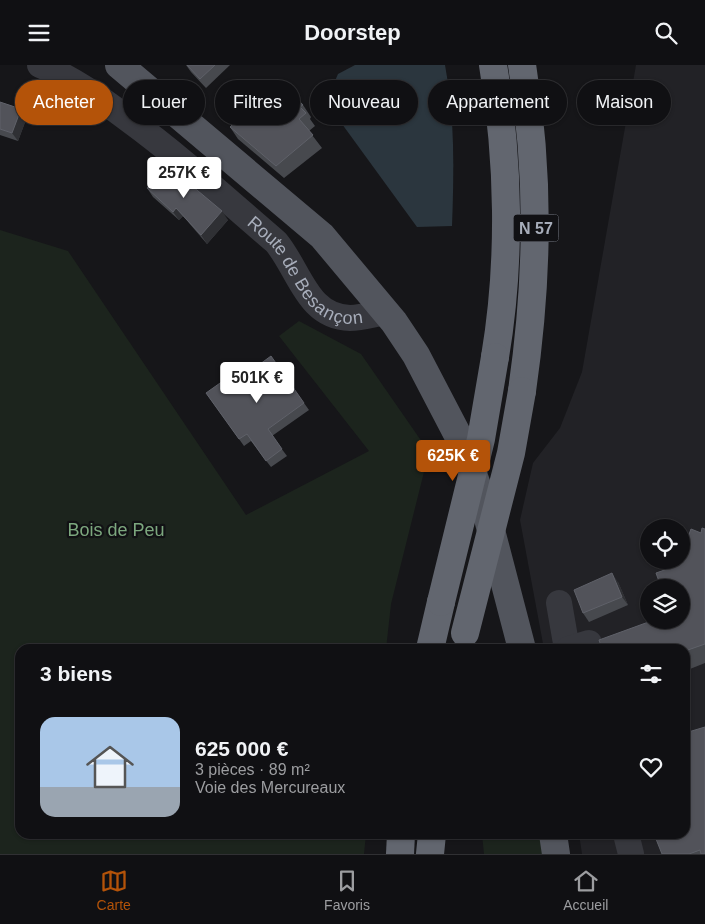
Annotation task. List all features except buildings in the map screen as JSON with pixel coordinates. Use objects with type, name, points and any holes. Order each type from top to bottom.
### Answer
[{"type":"highway","name":"N 57","points":[[431,644],[473,473],[495,357],[501,308],[506,219],[502,133],[493,65]]},
{"type":"highway","name":"N 57","points":[[463,641],[509,461],[522,391],[532,312],[536,221],[532,132],[522,65]]},
{"type":"highway","points":[[400,854],[401,839]]},
{"type":"highway","points":[[430,854],[432,839]]},
{"type":"main road","points":[[119,65],[322,236],[385,312],[416,355],[464,447],[487,515],[521,644]]},
{"type":"main road","points":[[554,839],[556,854]]},
{"type":"street","name":"Route de Besançon","points":[[40,65],[60,73],[97,96],[165,147],[276,242],[289,257],[310,299],[326,313],[351,318],[385,312]]},
{"type":"street","points":[[559,603],[574,644]]},
{"type":"street","points":[[627,839],[631,854]]},
{"type":"shaded area","points":[[355,65],[445,65],[447,80],[428,80],[428,125],[452,125],[452,226],[417,227],[343,125],[418,125],[418,80],[335,80],[338,74]]},
{"type":"shaded area","points":[[636,65],[705,65],[705,854],[582,854],[580,839],[690,839],[690,644],[543,644],[520,520],[533,463],[560,428],[582,372],[625,125],[671,125],[671,80],[633,80]]},
{"type":"green space","name":"Bois de Peu","points":[[0,230],[68,251],[246,515],[369,451],[279,336],[299,321],[361,354],[429,452],[391,604],[387,644],[15,644],[15,839],[366,839],[364,854],[0,854]]},
{"type":"green space","points":[[482,839],[542,839],[544,854],[484,854]]}]
